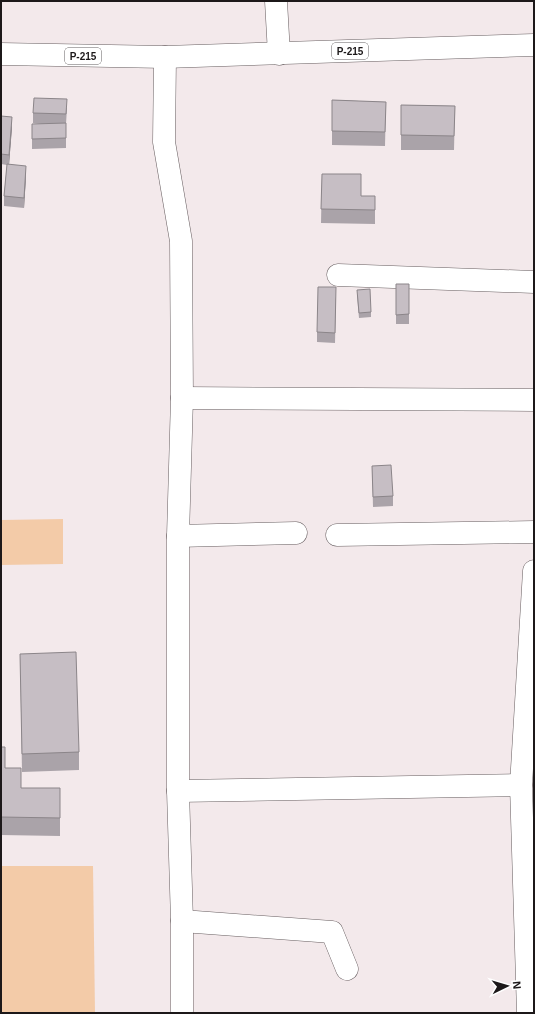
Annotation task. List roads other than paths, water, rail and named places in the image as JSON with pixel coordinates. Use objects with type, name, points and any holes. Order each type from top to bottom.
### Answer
[{"type":"main road","points":[[276,1],[279,54]]},
{"type":"main road","name":"Р-215","points":[[165,57],[534,45]]},
{"type":"main road","name":"P-215","points":[[1,54],[165,57]]},
{"type":"main road","points":[[165,57],[164,142],[181,241],[182,398],[178,536],[178,791],[182,921],[182,1011]]},
{"type":"main road","points":[[338,275],[534,282]]},
{"type":"main road","points":[[182,398],[534,400]]},
{"type":"main road","points":[[338,535],[534,532]]},
{"type":"main road","points":[[178,536],[296,533]]},
{"type":"main road","points":[[528,1013],[521,786],[534,571]]},
{"type":"main road","points":[[178,791],[521,786]]},
{"type":"main road","points":[[182,921],[332,932],[346,969]]}]
